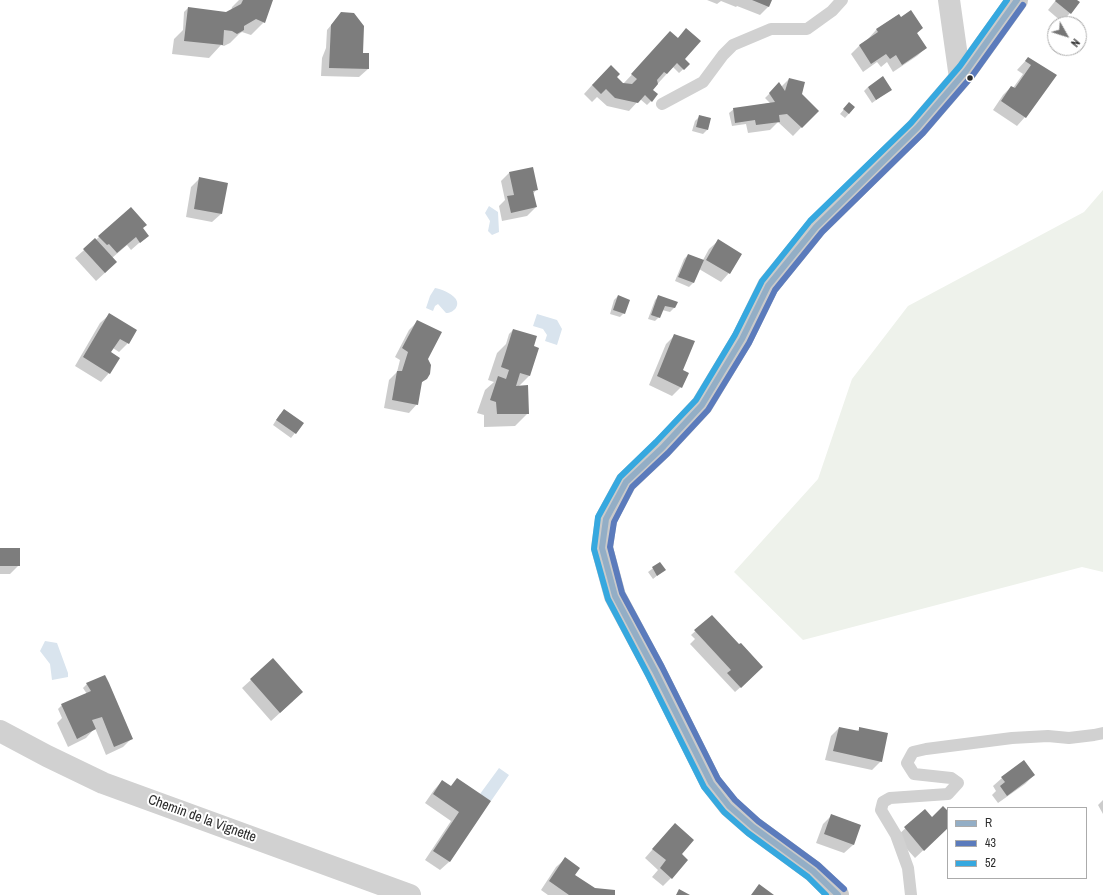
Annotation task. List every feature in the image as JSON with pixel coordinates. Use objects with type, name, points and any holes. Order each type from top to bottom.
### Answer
[{"type":"street","points":[[949,0],[960,78]]},
{"type":"street","points":[[838,895],[813,871],[753,827],[729,806],[711,783],[615,596],[602,548],[606,520],[626,482],[662,448],[702,405],[742,340],[768,286],[816,227],[917,128],[971,65],[1017,0]]},
{"type":"street","name":"Chemin de la Vignette","points":[[0,731],[103,783],[410,895]]},
{"type":"lane","points":[[662,104],[703,82],[723,55],[733,45],[771,29],[807,29],[832,11],[842,0]]},
{"type":"lane","points":[[911,895],[908,868],[896,834],[882,810],[883,802],[890,798],[948,794],[958,783],[951,778],[914,774],[907,763],[913,752],[1012,738],[1048,736],[1069,738],[1103,733]]},
{"type":"shaded area","points":[[1103,190],[1103,572],[1082,567],[803,640],[734,572],[818,479],[852,379],[908,306],[1084,212]]},
{"type":"shaded area","points":[[489,206],[498,212],[499,232],[492,235],[488,231],[490,221],[485,213]]},
{"type":"shaded area","points":[[435,288],[451,294],[455,298],[457,301],[457,306],[452,312],[446,313],[438,304],[435,306],[433,311],[426,308],[430,296]]},
{"type":"shaded area","points":[[537,314],[557,320],[562,329],[557,345],[545,341],[547,335],[543,329],[533,326]]},
{"type":"shaded area","points":[[45,641],[57,643],[68,673],[68,677],[52,680],[50,664],[40,651]]},
{"type":"shaded area","points":[[499,768],[509,775],[491,801],[480,794]]},
{"type":"building","points":[[243,0],[273,0],[265,23],[256,19],[244,26],[244,30],[237,34],[232,31],[224,30],[223,45],[184,41],[188,7],[226,12],[241,4]]},
{"type":"building","points":[[752,0],[772,0],[769,7]]},
{"type":"building","points":[[1077,0],[1080,2],[1071,14],[1055,1]]},
{"type":"building","points":[[911,10],[923,28],[917,33],[927,48],[902,65],[896,55],[890,59],[886,54],[871,64],[859,45],[878,32],[876,29],[899,14],[901,17]]},
{"type":"building","points":[[341,12],[354,13],[364,26],[363,53],[369,53],[369,69],[329,68],[331,25]]},
{"type":"building","points":[[686,28],[701,41],[685,59],[690,64],[684,70],[677,63],[667,74],[664,72],[657,80],[658,84],[653,90],[658,94],[652,102],[645,95],[638,103],[615,98],[606,89],[601,94],[592,85],[611,65],[620,74],[617,77],[623,83],[632,84],[637,79],[631,74],[670,31],[678,38]]},
{"type":"building","points":[[1028,57],[1057,75],[1026,118],[1001,101],[1011,86],[1015,88],[1031,65],[1025,61]]},
{"type":"building","points":[[883,76],[892,90],[876,100],[868,87]]},
{"type":"building","points":[[789,78],[805,82],[802,94],[819,111],[802,128],[787,114],[779,115],[780,122],[756,125],[755,120],[735,123],[733,108],[775,102],[769,93],[779,82],[785,91]]},
{"type":"building","points":[[849,102],[855,107],[849,114],[843,109]]},
{"type":"building","points":[[699,115],[711,118],[708,130],[696,127]]},
{"type":"building","points":[[533,167],[538,190],[533,191],[537,207],[511,213],[507,196],[514,195],[509,172]]},
{"type":"building","points":[[199,177],[228,183],[222,214],[194,209]]},
{"type":"building","points":[[131,207],[147,225],[143,228],[149,236],[140,243],[136,237],[117,253],[109,244],[107,245],[98,236]]},
{"type":"building","points":[[95,238],[117,262],[105,273],[83,249]]},
{"type":"building","points":[[718,239],[742,254],[730,274],[706,260]]},
{"type":"building","points":[[688,254],[704,260],[694,283],[678,277]]},
{"type":"building","points":[[618,295],[630,300],[625,314],[613,310]]},
{"type":"building","points":[[658,295],[678,302],[675,308],[665,306],[660,318],[651,315]]},
{"type":"building","points":[[109,313],[137,330],[129,344],[120,339],[111,352],[120,358],[110,374],[83,357]]},
{"type":"building","points":[[417,320],[442,332],[428,359],[431,365],[430,374],[427,379],[422,382],[418,405],[392,400],[397,371],[402,371],[408,352],[402,348]]},
{"type":"building","points":[[513,329],[537,336],[534,346],[539,348],[530,376],[520,373],[516,386],[528,385],[529,414],[497,414],[496,402],[490,400],[498,376],[506,379],[509,370],[501,367]]},
{"type":"building","points":[[674,334],[695,341],[683,370],[689,373],[682,388],[657,376]]},
{"type":"building","points":[[284,409],[304,423],[296,434],[276,420]]},
{"type":"building","points":[[0,548],[20,548],[20,566],[0,566]]},
{"type":"building","points":[[660,562],[666,570],[657,576],[652,567]]},
{"type":"building","points":[[712,615],[763,667],[741,688],[727,673],[731,670],[694,630]]},
{"type":"building","points":[[273,658],[303,692],[280,713],[250,679]]},
{"type":"building","points":[[105,675],[133,739],[114,747],[102,717],[92,720],[96,729],[77,739],[61,704],[91,691],[86,683]]},
{"type":"building","points":[[839,727],[859,731],[859,727],[888,733],[882,762],[833,751]]},
{"type":"building","points":[[1024,760],[1035,775],[1007,796],[1000,786],[1005,782],[1001,777]]},
{"type":"building","points":[[457,778],[491,801],[450,862],[433,851],[459,812],[433,794],[442,780],[451,786]]},
{"type":"building","points":[[943,806],[947,810],[947,829],[924,851],[904,827],[925,809],[932,817]]},
{"type":"building","points":[[831,814],[861,825],[854,845],[824,834]]},
{"type":"building","points":[[675,823],[694,840],[682,854],[688,860],[672,879],[660,868],[666,860],[652,849]]},
{"type":"building","points":[[565,857],[580,868],[575,875],[595,888],[615,890],[615,895],[569,895],[549,881]]},
{"type":"building","points":[[759,884],[774,895],[751,895]]},
{"type":"building","points":[[679,889],[690,895],[676,895]]},
{"type":"transit line","name":"52","points":[[826,895],[808,877],[748,833],[724,812],[704,787],[608,599],[594,549],[598,517],[620,477],[696,400],[735,335],[762,281],[810,221],[911,123],[960,66],[1007,0]]},
{"type":"transit line","name":"R","points":[[838,895],[813,871],[753,827],[729,806],[711,783],[655,671],[615,596],[602,548],[606,519],[626,482],[662,448],[702,405],[742,339],[768,286],[816,227],[917,128],[966,71],[1017,0]]},
{"type":"transit line","name":"43","points":[[844,889],[818,865],[758,821],[735,800],[718,779],[662,667],[622,593],[610,547],[614,522],[632,487],[668,453],[708,410],[749,343],[775,290],[822,232],[923,133],[972,76],[1023,5]]}]
